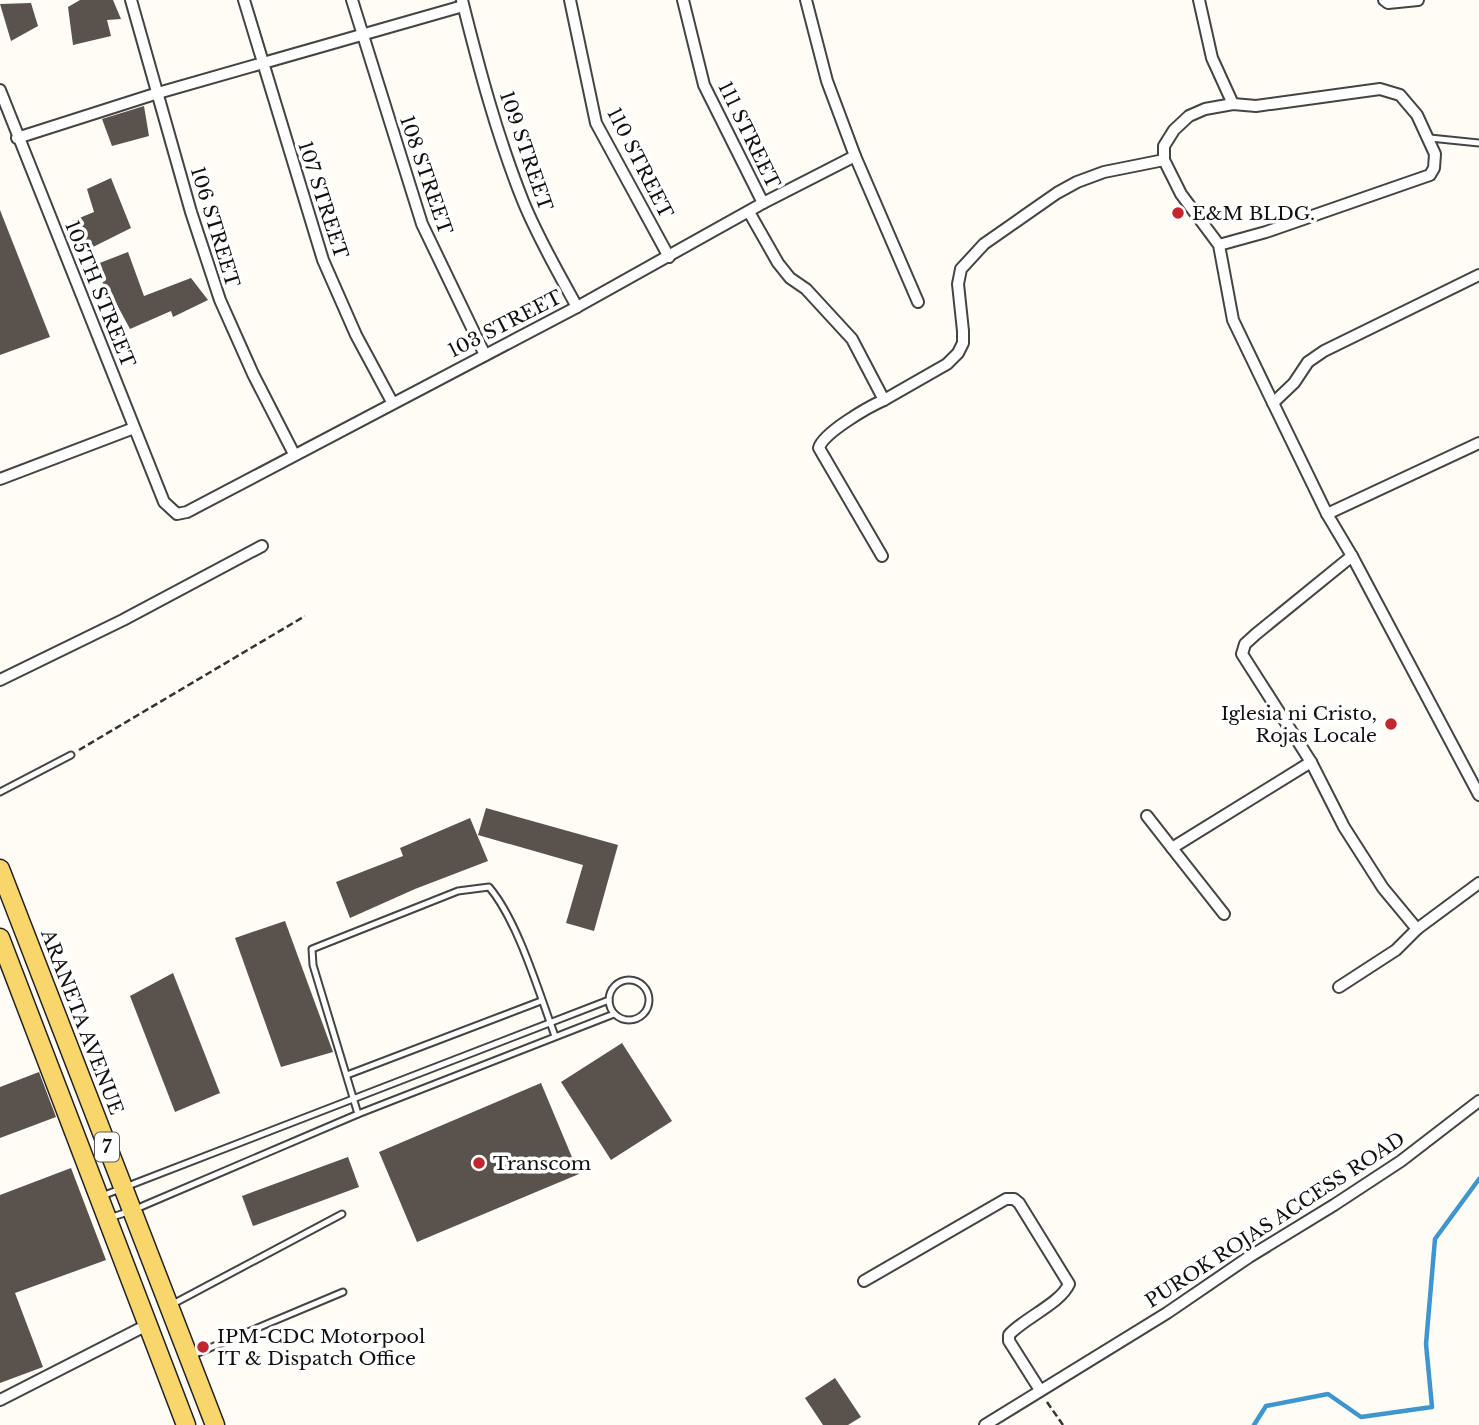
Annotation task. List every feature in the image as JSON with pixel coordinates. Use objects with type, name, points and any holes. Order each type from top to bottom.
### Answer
[{"type":"main road","name":"ARANETA AVENUE","points":[[0,869],[215,1425]]},
{"type":"main road","points":[[0,926],[19,919]]},
{"type":"main road","name":"7","points":[[0,938],[186,1425]]},
{"type":"main road","points":[[127,1272],[153,1262]]},
{"type":"street","name":"106 STREET","points":[[131,0],[191,212],[220,300],[253,374],[294,454]]},
{"type":"street","name":"107 STREET","points":[[244,0],[323,260],[356,335],[392,402]]},
{"type":"street","name":"108 STREET","points":[[352,0],[422,224],[485,355]]},
{"type":"street","name":"110 STREET","points":[[570,0],[596,123],[669,257]]},
{"type":"street","name":"111 STREET","points":[[683,0],[704,85],[763,203]]},
{"type":"street","points":[[806,0],[827,82],[855,156],[918,302]]},
{"type":"street","points":[[1199,0],[1212,58],[1233,104]]},
{"type":"street","points":[[1384,0],[1388,3],[1418,0]]},
{"type":"street","points":[[18,138],[158,93],[362,36],[462,3]]},
{"type":"street","name":"109 STREET","points":[[462,3],[501,138],[523,200],[577,307]]},
{"type":"street","points":[[1219,245],[1278,228],[1430,175],[1434,168],[1435,154],[1430,138],[1408,102],[1389,90],[1368,89],[1256,106],[1233,104],[1205,110],[1189,116],[1174,130],[1164,146],[1164,160],[1181,194],[1219,245],[1234,320],[1273,403],[1328,514],[1479,795]]},
{"type":"street","name":"105TH STREET","points":[[0,90],[164,502],[170,509]]},
{"type":"street","name":"103 STREET","points":[[170,509],[177,514],[187,512],[577,307],[763,203],[855,156]]},
{"type":"street","points":[[882,556],[819,448],[822,440],[865,409],[947,364],[958,353],[962,343],[958,284],[961,269],[984,244],[1057,193],[1077,183],[1104,172],[1164,160]]},
{"type":"street","points":[[749,212],[778,263],[790,278],[806,289],[852,339],[884,400]]},
{"type":"street","points":[[1273,403],[1294,383],[1308,362],[1324,351],[1479,275]]},
{"type":"street","points":[[0,479],[134,428]]},
{"type":"street","points":[[1328,514],[1479,443]]},
{"type":"street","points":[[0,680],[123,620],[262,546]]},
{"type":"street","points":[[1352,556],[1245,644],[1241,654],[1311,762],[1343,827],[1383,888],[1417,929]]},
{"type":"street","points":[[1172,848],[1311,762]]},
{"type":"street","points":[[1147,816],[1224,914]]},
{"type":"street","points":[[1339,987],[1396,950],[1417,929],[1479,883]]},
{"type":"street","name":"PUROK ROJAS ACCESS ROAD","points":[[985,1425],[1087,1363],[1401,1161],[1479,1101]]},
{"type":"street","points":[[864,1281],[1006,1199],[1014,1199],[1069,1284],[1058,1297],[1009,1335],[1009,1340],[1040,1390]]},
{"type":"street","points":[[0,1401],[147,1325]]},
{"type":"lane","points":[[1430,138],[1479,143]]},
{"type":"lane","points":[[0,792],[71,755]]},
{"type":"lane","points":[[358,1114],[313,965],[312,949],[458,891],[489,887],[502,902],[555,1036]]},
{"type":"lane","points":[[631,979],[646,988],[650,999],[647,1011],[635,1020],[627,1021],[614,1014],[609,1000],[611,991],[617,984],[631,979]]},
{"type":"lane","points":[[99,1197],[609,1000]]},
{"type":"lane","points":[[347,1075],[541,1001]]},
{"type":"lane","points":[[106,1219],[131,1211],[457,1074],[614,1014]]},
{"type":"lane","points":[[453,1060],[457,1074]]},
{"type":"lane","points":[[415,1075],[420,1089]]},
{"type":"lane","points":[[299,1120],[305,1136]]},
{"type":"lane","points":[[168,1307],[342,1214]]},
{"type":"lane","points":[[190,1357],[343,1292]]},
{"type":"path","points":[[71,755],[305,617]]},
{"type":"path","points":[[1040,1390],[1063,1425]]},
{"type":"building","points":[[80,0],[113,0],[121,19],[107,20],[111,36],[73,45],[68,7]]},
{"type":"building","points":[[31,3],[38,26],[11,41],[0,4]]},
{"type":"building","points":[[144,106],[149,136],[112,146],[102,119]]},
{"type":"building","points":[[111,178],[131,228],[83,252],[72,221],[94,212],[87,189]]},
{"type":"building","points":[[0,210],[50,337],[0,355]]},
{"type":"building","points":[[128,252],[144,296],[191,278],[208,300],[173,317],[171,311],[130,329],[116,303],[110,306],[97,264]]},
{"type":"building","points":[[486,808],[618,845],[594,931],[566,923],[583,865],[478,835]]},
{"type":"building","points":[[470,818],[488,861],[350,918],[336,882],[403,856],[400,848]]},
{"type":"building","points":[[285,921],[333,1052],[281,1067],[235,938]]},
{"type":"building","points":[[173,973],[220,1093],[175,1112],[130,996]]},
{"type":"building","points":[[622,1043],[672,1121],[611,1160],[561,1082]]},
{"type":"building","points":[[39,1072],[56,1117],[0,1138],[0,1087]]},
{"type":"building","name":"Transcom","points":[[541,1083],[579,1174],[417,1242],[379,1152]]},
{"type":"building","points":[[348,1157],[359,1187],[253,1226],[242,1196]]},
{"type":"building","points":[[71,1168],[106,1260],[15,1293],[43,1367],[0,1383],[0,1195]]},
{"type":"building","points":[[835,1378],[861,1417],[848,1425],[823,1425],[805,1398]]},
{"type":"waterway","points":[[1254,1425],[1266,1406],[1328,1394],[1361,1417],[1432,1407],[1426,1344],[1435,1239],[1479,1179]]},
{"type":"place","name":"E&M BLDG.","points":[[1178,213]]},
{"type":"place","name":"Iglesia ni Cristo, Rojas Locale","points":[[1391,724]]},
{"type":"place","name":"Transcom","points":[[479,1163]]},
{"type":"place","name":"IPM-CDC Motorpool IT & Dispatch Office","points":[[203,1347]]}]
